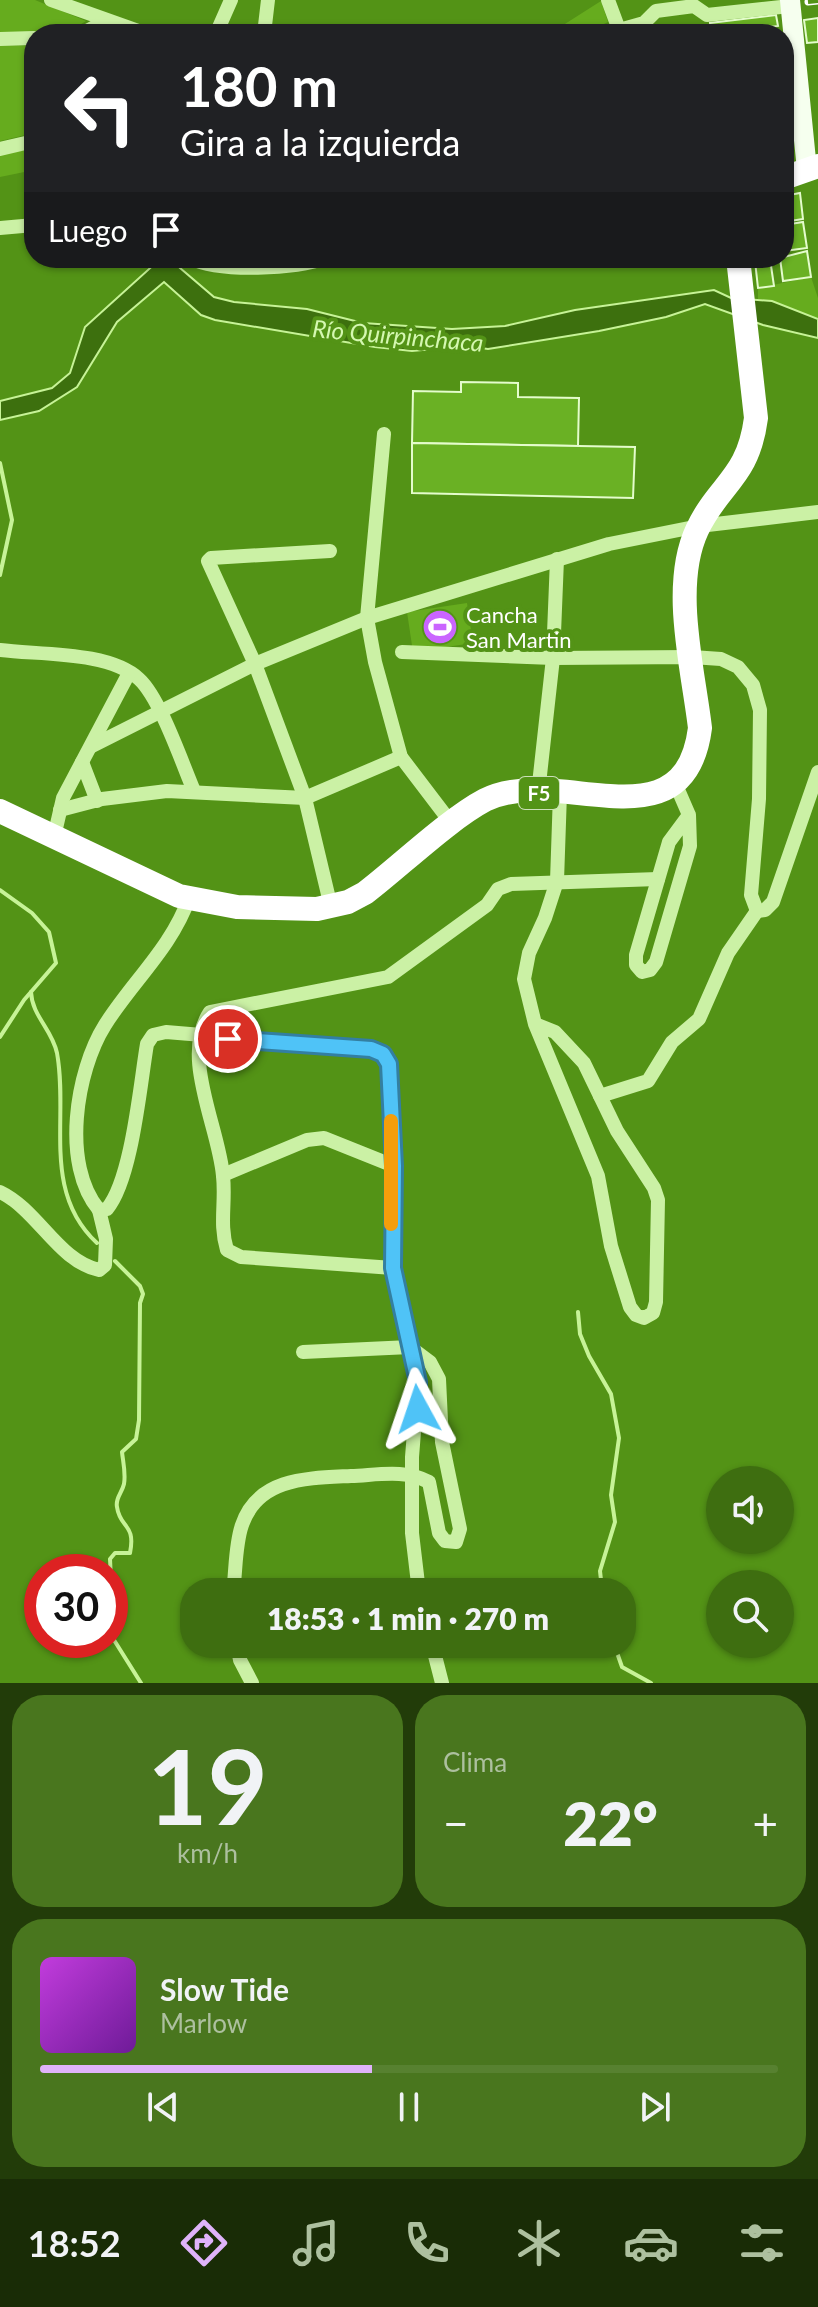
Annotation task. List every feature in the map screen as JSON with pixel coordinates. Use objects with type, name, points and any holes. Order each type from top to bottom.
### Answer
[{"type":"highway","points":[[676,785],[697,749],[700,728],[685,570],[699,526],[744,464],[753,443],[756,418],[739,268]]},
{"type":"highway","name":"F5","points":[[0,811],[189,898],[249,908],[331,907],[365,893],[487,799],[514,792],[652,795],[676,785]]},
{"type":"main road","points":[[790,3],[792,24]]},
{"type":"main road","points":[[794,41],[802,118],[803,171]]},
{"type":"main road","points":[[802,118],[818,138]]},
{"type":"street","points":[[51,0],[115,24]]},
{"type":"street","points":[[220,24],[231,0]]},
{"type":"street","points":[[265,24],[268,0]]},
{"type":"street","points":[[608,0],[610,24]]},
{"type":"street","points":[[640,24],[656,11],[694,3],[707,15],[790,3]]},
{"type":"street","points":[[100,24],[106,21]]},
{"type":"street","points":[[0,39],[24,38]]},
{"type":"street","points":[[0,149],[24,143]]},
{"type":"street","points":[[0,228],[24,226]]},
{"type":"street","points":[[384,434],[367,618],[375,662],[401,757],[452,824]]},
{"type":"street","points":[[92,746],[255,664],[367,618],[557,559],[699,526],[818,512]]},
{"type":"street","points":[[330,551],[211,558],[208,561],[255,664],[305,798],[331,907]]},
{"type":"street","points":[[535,1024],[555,1032],[571,1045],[584,1063],[658,1200],[656,1302],[653,1313],[644,1318],[636,1315],[630,1307],[611,1246],[598,1176],[535,1024],[524,979],[529,953],[557,881],[549,793],[557,559]]},
{"type":"street","points":[[0,650],[84,656],[141,680],[160,713],[194,791]]},
{"type":"street","points":[[402,652],[553,658],[692,657],[721,659],[738,667],[753,685],[760,710],[759,799],[751,895],[757,911]]},
{"type":"street","points":[[54,837],[60,810],[129,673]]},
{"type":"street","points":[[60,810],[97,801],[194,791],[305,798],[401,757]]},
{"type":"street","points":[[82,762],[97,801]]},
{"type":"street","points":[[600,1096],[648,1081],[672,1042],[699,1019],[728,953],[757,911],[765,910],[773,902],[818,772]]},
{"type":"street","points":[[676,785],[689,815],[690,846],[656,962],[650,970],[642,972],[636,965],[636,955],[669,842],[689,815]]},
{"type":"street","points":[[393,1268],[241,1257],[227,1250],[221,1231],[223,1175],[203,1088],[200,1037],[202,1025],[210,1012],[228,1006],[388,977],[487,905],[498,889],[511,884],[658,879]]},
{"type":"street","points":[[0,1192],[34,1217],[69,1254],[88,1268],[99,1270],[105,1265],[106,1239],[99,1210],[89,1198],[75,1139],[92,1049],[105,1025],[180,924],[189,898]]},
{"type":"street","points":[[99,1210],[107,1209],[118,1188],[129,1149],[147,1044],[153,1035],[166,1032],[371,1049],[383,1054],[389,1064],[394,1166],[393,1268],[418,1382],[412,1473],[412,1533],[417,1578]]},
{"type":"street","points":[[223,1175],[307,1140],[324,1138],[394,1166]]},
{"type":"street","points":[[235,1578],[242,1525],[255,1501],[278,1485],[302,1479],[412,1473],[429,1482],[439,1533],[445,1541],[456,1542],[460,1529],[459,1511],[442,1442],[439,1379],[430,1362],[410,1347],[303,1352]]},
{"type":"street","points":[[240,1658],[252,1683]]},
{"type":"street","points":[[436,1658],[442,1683]]},
{"type":"shaded area","points":[[0,0],[35,0],[86,21],[81,24],[24,24],[24,34],[0,32]]},
{"type":"shaded area","points":[[601,1],[608,22],[604,24],[565,24]]},
{"type":"shaded area","points":[[0,45],[24,46],[24,135],[0,141]]},
{"type":"shaded area","points":[[24,150],[24,172],[0,177],[0,155]]},
{"type":"shaded area","points":[[811,277],[818,298],[818,319],[758,299],[758,288]]},
{"type":"shaded area","name":"Cancha San Martin","points":[[467,603],[473,643],[413,652],[407,612]]},
{"type":"water","name":"Río Quirpinchaca","points":[[150,268],[180,268],[214,297],[234,302],[307,309],[363,323],[452,329],[505,326],[575,310],[714,290],[731,298],[772,301],[818,319],[818,338],[763,325],[705,304],[666,317],[599,331],[488,349],[466,346],[412,351],[215,320],[201,315],[164,282],[117,322],[77,387],[39,411],[0,420],[0,401],[52,388],[70,373],[85,327]]},
{"type":"building","points":[[776,15],[778,24],[710,24]]},
{"type":"building","points":[[818,18],[818,42],[807,43],[804,20]]},
{"type":"building","points":[[800,193],[803,219],[794,220],[794,194]]},
{"type":"building","points":[[803,222],[807,248],[794,250],[794,223]]},
{"type":"building","points":[[807,251],[811,277],[783,281],[781,268],[794,268],[794,254]]},
{"type":"building","points":[[756,268],[771,268],[774,286],[758,288]]},
{"type":"building","points":[[461,382],[518,383],[518,397],[579,398],[578,446],[412,443],[413,391],[461,392]]},
{"type":"building","points":[[412,443],[635,447],[633,498],[412,493]]},
{"type":"waterway","points":[[0,463],[12,520],[0,575]]},
{"type":"waterway","points":[[0,890],[32,913],[49,932],[56,963],[24,1000],[0,1037]]},
{"type":"waterway","points":[[31,992],[32,1001],[57,1053],[60,1153],[69,1201],[80,1223],[97,1243]]},
{"type":"waterway","points":[[115,1261],[140,1286],[143,1294],[140,1303],[139,1420],[136,1439],[122,1452],[125,1480],[117,1504],[131,1536],[130,1553],[115,1553],[110,1559],[114,1640],[141,1683]]},
{"type":"waterway","points":[[578,1312],[580,1334],[611,1394],[619,1438],[611,1495],[615,1522],[600,1571],[601,1578]]},
{"type":"waterway","points":[[619,1658],[622,1667],[651,1683]]},
{"type":"railway","points":[[808,2],[818,1]]},
{"type":"slow traffic","points":[[391,1121],[394,1166],[391,1224]]},
{"type":"place","name":"Cancha San Martin","points":[[440,627]]},
{"type":"route","points":[[228,1039],[371,1049],[383,1054],[389,1064],[394,1166],[390,1226],[393,1268],[418,1382],[418,1409]]}]
